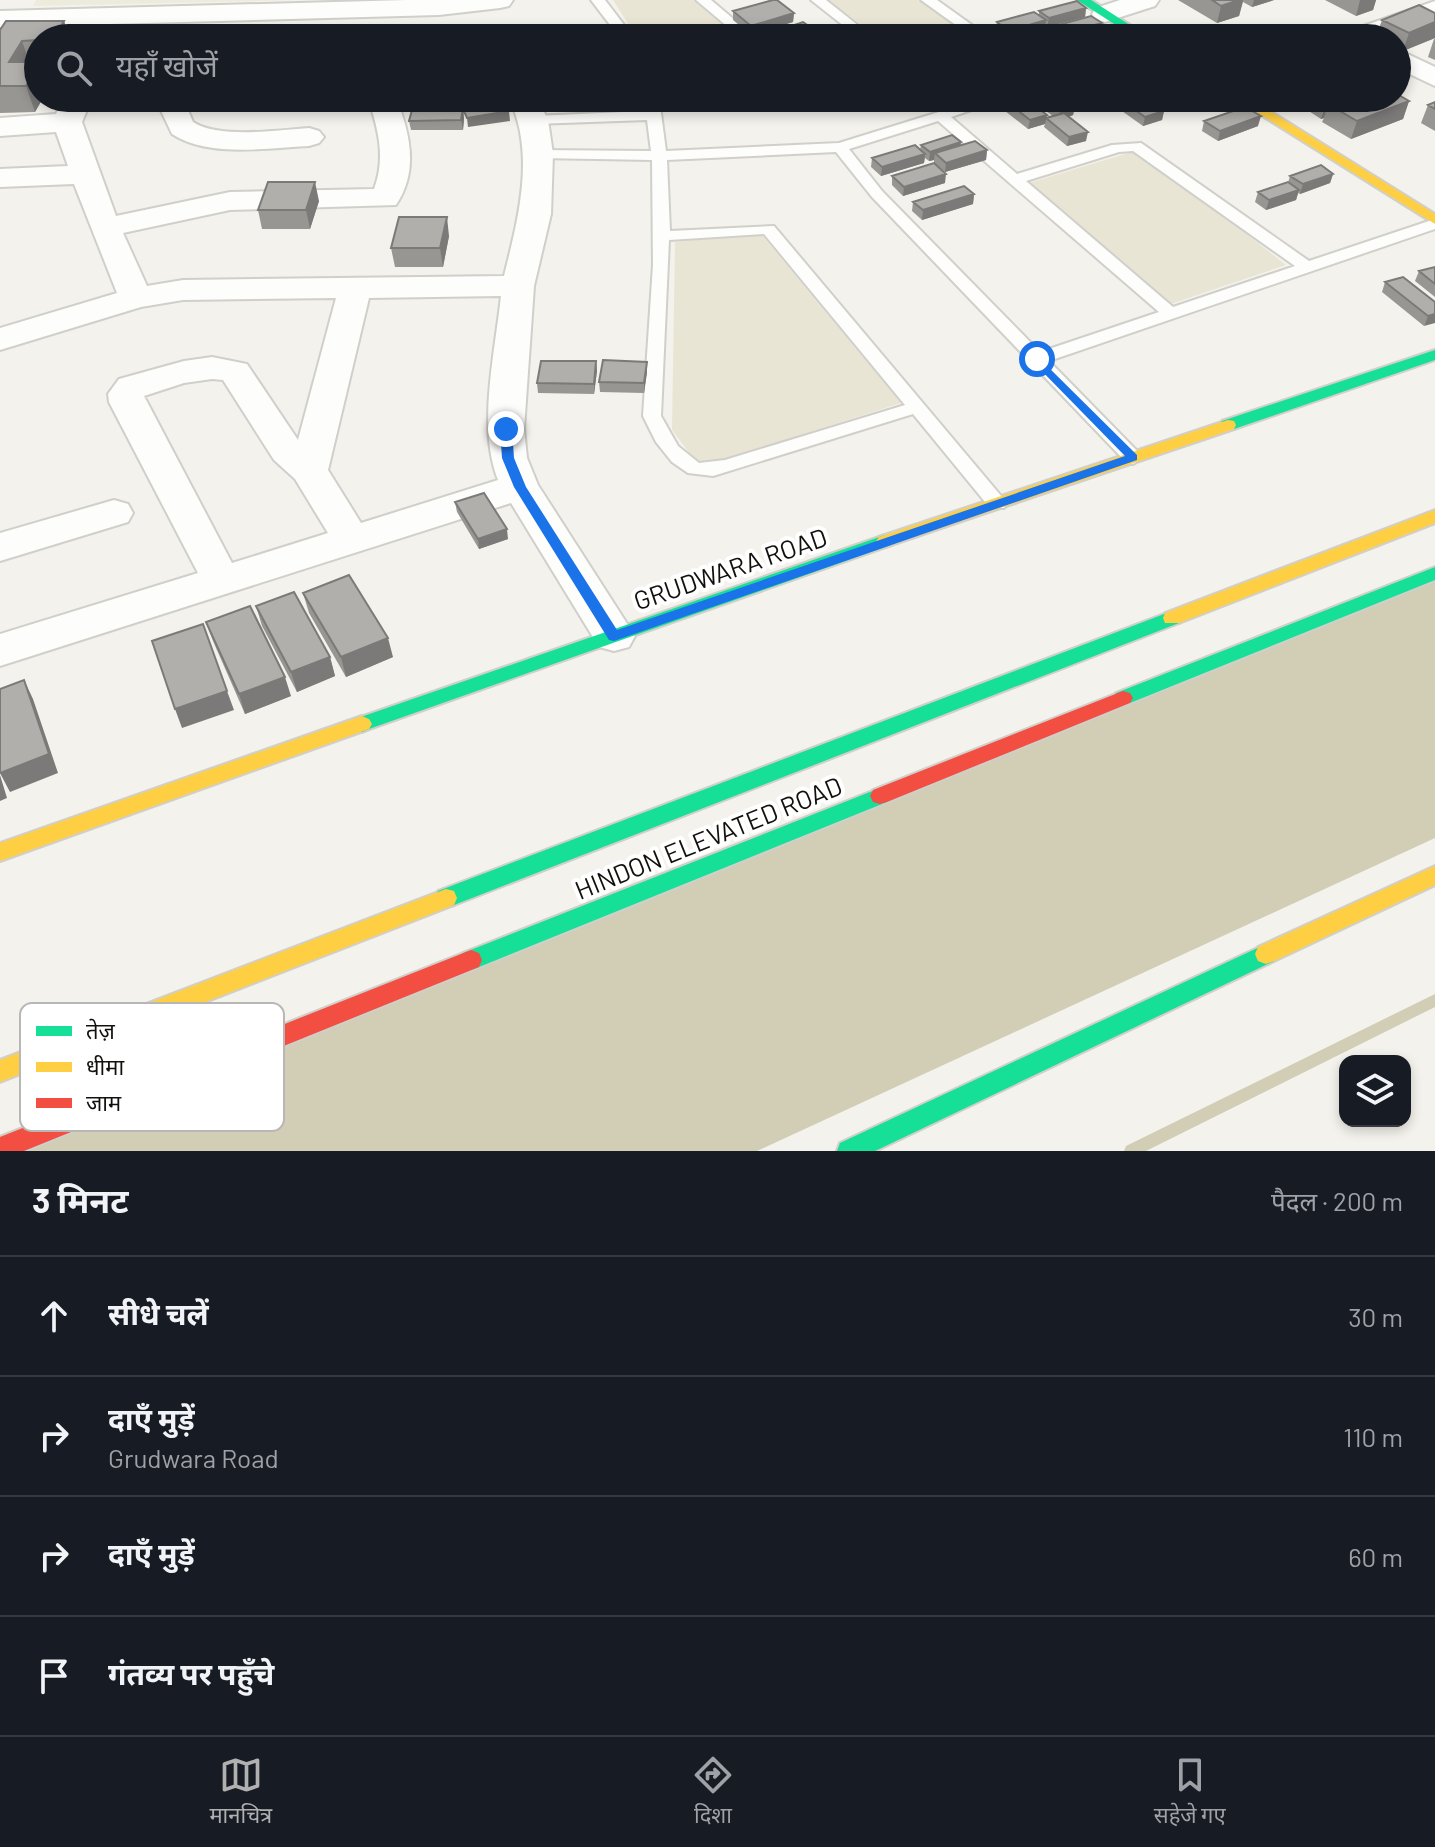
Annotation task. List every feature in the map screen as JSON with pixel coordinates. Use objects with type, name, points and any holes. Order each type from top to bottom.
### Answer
[{"type":"main road","points":[[1094,7],[1121,24]]},
{"type":"main road","points":[[1262,112],[1435,222]]},
{"type":"main road","name":"GRUDWARA ROAD","points":[[0,852],[997,503],[1435,355]]},
{"type":"main road","name":"HINDON ELEVATED ROAD","points":[[176,1003],[1435,516]]},
{"type":"main road","name":"HINDON ELEVATED ROAD","points":[[284,1035],[1435,573]]},
{"type":"main road","points":[[849,1151],[1435,875]]},
{"type":"main road","name":"HINDON ELEVATED ROAD","points":[[0,1071],[20,1063]]},
{"type":"main road","name":"HINDON ELEVATED ROAD","points":[[0,1149],[45,1131]]},
{"type":"street","points":[[9,0],[0,19],[74,24]]},
{"type":"street","points":[[1094,7],[1146,0]]},
{"type":"street","points":[[146,24],[482,8]]},
{"type":"street","points":[[1396,24],[1435,9]]},
{"type":"street","points":[[1411,65],[1435,78]]},
{"type":"street","points":[[0,127],[64,112]]},
{"type":"street","points":[[72,112],[85,174],[136,298]]},
{"type":"street","points":[[176,112],[183,128],[208,138],[309,137]]},
{"type":"street","points":[[105,228],[230,201],[385,198],[390,190],[396,149],[386,112]]},
{"type":"street","points":[[530,112],[538,154],[535,214],[518,286],[506,429],[508,458],[520,487],[614,636]]},
{"type":"street","points":[[0,178],[85,174]]},
{"type":"street","points":[[0,339],[136,298],[183,290],[218,287],[518,286]]},
{"type":"street","points":[[309,470],[355,287]]},
{"type":"street","points":[[222,581],[127,402],[126,394],[132,387],[210,368],[224,367],[235,372],[287,451],[309,470],[352,540]]},
{"type":"street","points":[[0,650],[520,487]]},
{"type":"street","points":[[0,547],[114,513]]},
{"type":"lane","points":[[598,0],[616,24]]},
{"type":"lane","points":[[703,0],[732,24]]},
{"type":"lane","points":[[818,0],[849,24]]},
{"type":"lane","points":[[928,0],[963,24]]},
{"type":"lane","points":[[592,112],[654,115]]},
{"type":"lane","points":[[654,112],[661,156],[652,416],[658,431],[684,464],[704,471],[730,465],[917,407]]},
{"type":"lane","points":[[538,154],[661,156],[840,147],[957,112]]},
{"type":"lane","points":[[942,117],[1171,314]]},
{"type":"lane","points":[[1014,180],[1117,148],[1136,146],[1307,267]]},
{"type":"lane","points":[[840,147],[877,194],[1133,458]]},
{"type":"lane","points":[[1037,359],[1435,222]]},
{"type":"lane","points":[[660,236],[768,229],[997,503]]},
{"type":"shaded area","points":[[36,0],[295,0],[33,6]]},
{"type":"shaded area","points":[[613,0],[693,0],[721,24],[628,24]]},
{"type":"shaded area","points":[[828,0],[918,0],[951,24],[860,24]]},
{"type":"shaded area","points":[[1138,150],[1286,265],[1171,304],[1029,183]]},
{"type":"shaded area","points":[[761,234],[901,403],[700,467],[672,430],[675,242]]},
{"type":"shaded area","points":[[1435,579],[1435,838],[757,1151],[0,1151],[50,1131],[284,1131],[284,1038]]},
{"type":"building","points":[[777,0],[794,13],[749,24],[733,11]]},
{"type":"building","points":[[1212,0],[1239,0],[1221,6]]},
{"type":"building","points":[[1077,1],[1086,8],[1049,18],[1039,11]]},
{"type":"building","points":[[1419,5],[1435,13],[1435,22],[1411,32],[1411,24],[1390,24],[1382,20]]},
{"type":"building","points":[[1034,12],[1046,20],[1032,24],[997,22]]},
{"type":"building","points":[[1091,16],[1102,23],[1098,24],[1062,24]]},
{"type":"building","points":[[6,21],[64,21],[62,24],[24,24],[24,41],[9,62],[24,62],[24,86],[0,86],[0,30]]},
{"type":"building","points":[[411,112],[462,112],[461,120],[409,121]]},
{"type":"building","points":[[464,112],[503,112],[467,118]]},
{"type":"building","points":[[1020,112],[1043,112],[1047,115],[1030,120]]},
{"type":"building","points":[[1138,112],[1161,112],[1145,117]]},
{"type":"building","points":[[1230,112],[1254,112],[1261,116],[1220,131],[1204,121]]},
{"type":"building","points":[[1342,112],[1380,112],[1357,121]]},
{"type":"building","points":[[1064,113],[1088,132],[1069,137],[1046,118]]},
{"type":"building","points":[[952,135],[961,142],[930,152],[921,145]]},
{"type":"building","points":[[975,141],[987,150],[946,163],[935,153]]},
{"type":"building","points":[[915,145],[925,154],[882,167],[872,158]]},
{"type":"building","points":[[934,163],[946,174],[904,187],[892,176]]},
{"type":"building","points":[[1321,165],[1333,174],[1303,184],[1290,176]]},
{"type":"building","points":[[268,182],[315,182],[306,210],[258,210]]},
{"type":"building","points":[[1288,182],[1299,190],[1269,200],[1258,192]]},
{"type":"building","points":[[964,186],[974,194],[923,210],[913,202]]},
{"type":"building","points":[[399,217],[447,217],[440,248],[391,248]]},
{"type":"building","points":[[1435,267],[1435,284],[1419,271]]},
{"type":"building","points":[[1403,277],[1435,302],[1435,314],[1428,316],[1385,282]]},
{"type":"building","points":[[603,360],[647,362],[644,383],[599,382]]},
{"type":"building","points":[[541,361],[596,361],[594,384],[537,383]]},
{"type":"building","points":[[484,493],[507,529],[478,539],[455,502]]},
{"type":"building","points":[[349,575],[388,638],[341,657],[303,593]]},
{"type":"building","points":[[294,592],[330,657],[291,672],[256,606]]},
{"type":"building","points":[[250,606],[285,677],[239,694],[206,622]]},
{"type":"building","points":[[203,624],[227,691],[175,709],[152,641]]},
{"type":"building","points":[[24,680],[49,754],[0,773],[0,689]]},
{"type":"waterway","points":[[1131,1151],[1435,1000]]},
{"type":"traffic: fast","points":[[1083,0],[1122,24]]},
{"type":"traffic: fast","points":[[1228,425],[1435,355]]},
{"type":"traffic: fast","points":[[362,724],[885,541]]},
{"type":"traffic: fast","points":[[1123,698],[1435,573]]},
{"type":"traffic: fast","points":[[446,898],[1172,618]]},
{"type":"traffic: fast","points":[[471,960],[880,796]]},
{"type":"traffic: fast","points":[[849,1151],[1266,954]]},
{"type":"traffic: slow","points":[[1262,112],[1435,220]]},
{"type":"traffic: slow","points":[[885,541],[1228,425]]},
{"type":"traffic: slow","points":[[1172,618],[1435,516]]},
{"type":"traffic: slow","points":[[0,852],[362,724]]},
{"type":"traffic: slow","points":[[1266,954],[1435,875]]},
{"type":"traffic: slow","points":[[175,1003],[446,898]]},
{"type":"traffic: slow","points":[[0,1071],[20,1063]]},
{"type":"traffic: jam","points":[[880,796],[1123,698]]},
{"type":"traffic: jam","points":[[284,1035],[471,960]]},
{"type":"traffic: jam","points":[[0,1149],[45,1131]]},
{"type":"route","points":[[506,429],[508,458],[520,487],[614,636],[1133,458],[1037,359]]}]
